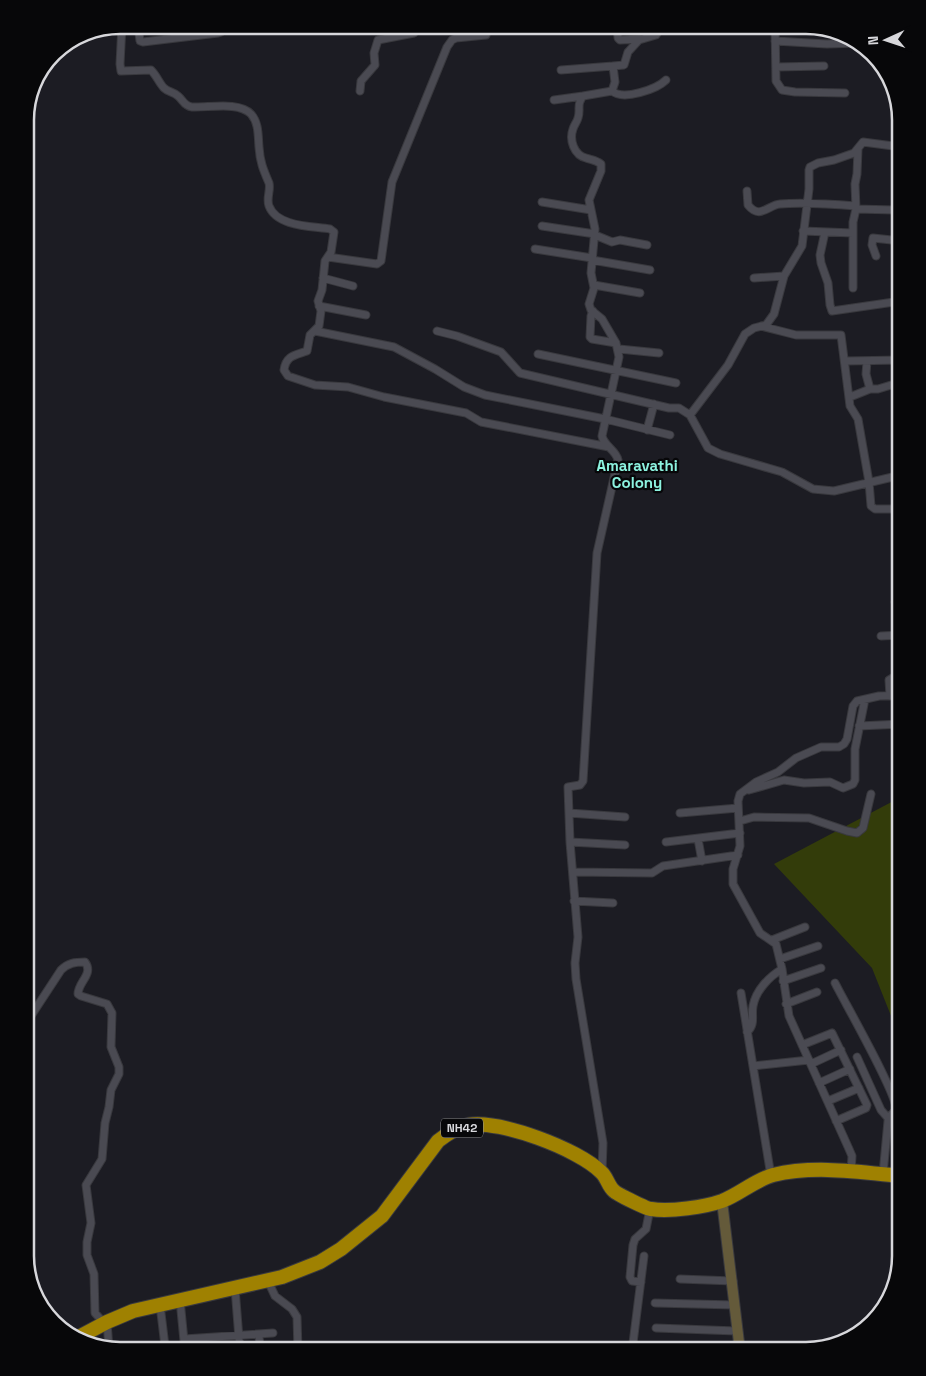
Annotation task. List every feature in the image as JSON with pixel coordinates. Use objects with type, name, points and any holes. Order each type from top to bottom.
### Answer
[{"type":"highway","name":"NH42","points":[[84,1334],[105,1322],[133,1311],[268,1281],[320,1262],[341,1249],[382,1216],[438,1140],[468,1125],[488,1125],[538,1137],[571,1152],[602,1172],[614,1191],[650,1209],[693,1208],[722,1201],[771,1176],[813,1169],[892,1175]]},
{"type":"street","points":[[122,34],[121,70],[151,70],[165,89],[178,96],[182,102],[190,106],[235,107],[243,109],[253,116],[258,130],[262,168],[269,185],[268,198],[270,208],[281,219],[294,224],[333,230],[331,252],[325,261],[322,290],[318,301],[321,311],[319,326],[310,335],[308,351],[289,358],[284,370],[288,376],[316,385],[348,387],[384,398],[466,412],[481,422],[609,447]]},
{"type":"street","points":[[139,34],[140,41],[144,42],[210,34]]},
{"type":"street","points":[[360,91],[361,81],[376,65],[374,52],[378,40],[409,34]]},
{"type":"street","points":[[328,257],[377,264],[381,261],[392,182],[447,48],[452,40],[456,38],[486,34]]},
{"type":"street","points":[[618,34],[620,40],[640,39],[657,34]]},
{"type":"street","points":[[775,34],[776,81],[782,90],[845,93]]},
{"type":"street","points":[[561,70],[624,65],[628,52],[640,39]]},
{"type":"street","points":[[775,40],[826,44],[846,43]]},
{"type":"street","points":[[612,91],[615,82],[613,66]]},
{"type":"street","points":[[776,67],[824,66]]},
{"type":"street","points":[[554,100],[612,91],[621,96],[655,88],[666,80]]},
{"type":"street","points":[[583,96],[579,103],[579,117],[572,132],[572,143],[574,149],[582,156],[601,164],[601,171],[589,196],[595,225],[591,276],[594,285],[589,301],[590,308],[602,319],[617,346],[618,369],[602,436],[604,442],[617,454],[618,460],[597,554],[583,781],[580,785],[568,787],[570,842],[578,937],[575,963],[576,978],[603,1143],[602,1172]]},
{"type":"street","points":[[690,415],[728,365],[745,334],[769,322],[774,314],[784,276],[801,248],[806,203],[810,189],[810,167],[818,162],[843,158],[854,153],[861,144],[866,142],[892,146]]},
{"type":"street","points":[[853,288],[853,233],[856,208],[855,184],[858,174],[858,149]]},
{"type":"street","points":[[747,192],[748,205],[757,211],[767,210],[778,204],[806,203],[892,210]]},
{"type":"street","points":[[542,202],[591,210]]},
{"type":"street","points":[[542,226],[595,235],[612,242],[620,240],[648,245]]},
{"type":"street","points":[[803,231],[853,233]]},
{"type":"street","points":[[826,232],[820,255],[828,283],[832,311],[892,302]]},
{"type":"street","points":[[876,256],[872,245],[873,238],[892,240]]},
{"type":"street","points":[[535,249],[650,270]]},
{"type":"street","points":[[754,278],[784,276]]},
{"type":"street","points":[[323,278],[353,286]]},
{"type":"street","points":[[594,285],[640,293]]},
{"type":"street","points":[[319,306],[366,315]]},
{"type":"street","points":[[593,312],[591,316],[590,337],[592,339],[617,346],[659,353]]},
{"type":"street","points":[[761,326],[796,334],[839,334],[842,337],[850,406],[858,419],[872,507],[892,508]]},
{"type":"street","points":[[315,331],[394,347],[464,387],[485,395],[605,419],[670,435]]},
{"type":"street","points":[[437,331],[501,352],[520,373],[611,395],[679,408],[690,415],[697,425],[704,444],[708,448],[720,454],[782,472],[816,490],[834,491],[892,477]]},
{"type":"street","points":[[538,354],[618,369],[676,383]]},
{"type":"street","points":[[845,361],[892,360]]},
{"type":"street","points":[[867,361],[866,374],[870,389]]},
{"type":"street","points":[[850,397],[870,389],[878,389],[892,385]]},
{"type":"street","points":[[647,430],[654,404]]},
{"type":"street","points":[[881,636],[892,635]]},
{"type":"street","points":[[851,1172],[852,1156],[789,1016],[776,944],[760,932],[733,884],[733,869],[738,855],[740,833],[738,808],[739,796],[756,782],[778,772],[796,758],[817,748],[838,747],[844,744],[847,739],[854,703],[866,699],[890,696],[889,680],[892,678]]},
{"type":"street","points":[[744,791],[784,780],[804,783],[830,782],[843,788],[853,784],[855,780],[855,749],[866,699]]},
{"type":"street","points":[[859,726],[892,724]]},
{"type":"street","points":[[740,821],[754,817],[809,818],[847,831],[859,832],[863,828],[871,794]]},
{"type":"street","points":[[680,813],[738,808]]},
{"type":"street","points":[[569,813],[625,817]]},
{"type":"street","points":[[666,842],[740,833]]},
{"type":"street","points":[[698,839],[702,861]]},
{"type":"street","points":[[570,842],[625,845]]},
{"type":"street","points":[[573,872],[652,873],[663,866],[738,855]]},
{"type":"street","points":[[574,901],[613,902]]},
{"type":"street","points":[[772,940],[805,927]]},
{"type":"street","points":[[780,959],[818,946]]},
{"type":"street","points":[[34,1011],[61,970],[69,964],[85,962],[88,969],[87,975],[79,988],[78,994],[107,1004],[112,1013],[111,1047],[119,1067],[119,1074],[110,1090],[102,1159],[86,1185],[91,1222],[87,1255],[94,1274],[95,1313],[105,1322],[108,1341]]},
{"type":"street","points":[[783,981],[822,968]]},
{"type":"street","points":[[747,1032],[753,1025],[753,1007],[758,994],[772,975],[782,969]]},
{"type":"street","points":[[835,984],[892,1095]]},
{"type":"street","points":[[786,1004],[817,992]]},
{"type":"street","points":[[741,993],[771,1176]]},
{"type":"street","points":[[802,1045],[831,1033],[867,1105],[866,1108],[836,1120]]},
{"type":"street","points":[[753,1066],[810,1062],[841,1050]]},
{"type":"street","points":[[858,1057],[881,1110],[888,1118]]},
{"type":"street","points":[[819,1083],[850,1069]]},
{"type":"street","points":[[828,1101],[859,1088]]},
{"type":"street","points":[[882,1174],[888,1118],[892,1114]]},
{"type":"street","points":[[722,1201],[733,1281],[739,1342]]},
{"type":"street","points":[[641,1282],[630,1279],[633,1245],[635,1239],[646,1228],[650,1209]]},
{"type":"street","points":[[633,1342],[644,1256]]},
{"type":"street","points":[[680,1279],[733,1281]]},
{"type":"street","points":[[268,1281],[275,1296],[292,1310],[297,1317],[298,1342]]},
{"type":"street","points":[[235,1288],[239,1342]]},
{"type":"street","points":[[180,1300],[184,1342]]},
{"type":"street","points":[[655,1303],[735,1305]]},
{"type":"street","points":[[160,1305],[165,1342]]},
{"type":"street","points":[[656,1328],[737,1331]]},
{"type":"street","points":[[184,1339],[273,1333]]},
{"type":"street","points":[[259,1334],[259,1342]]},
{"type":"green space","points":[[892,802],[892,1018],[872,968],[774,864]]},
{"type":"district","name":"Amaravathi Colony","points":[[637,474]]}]
